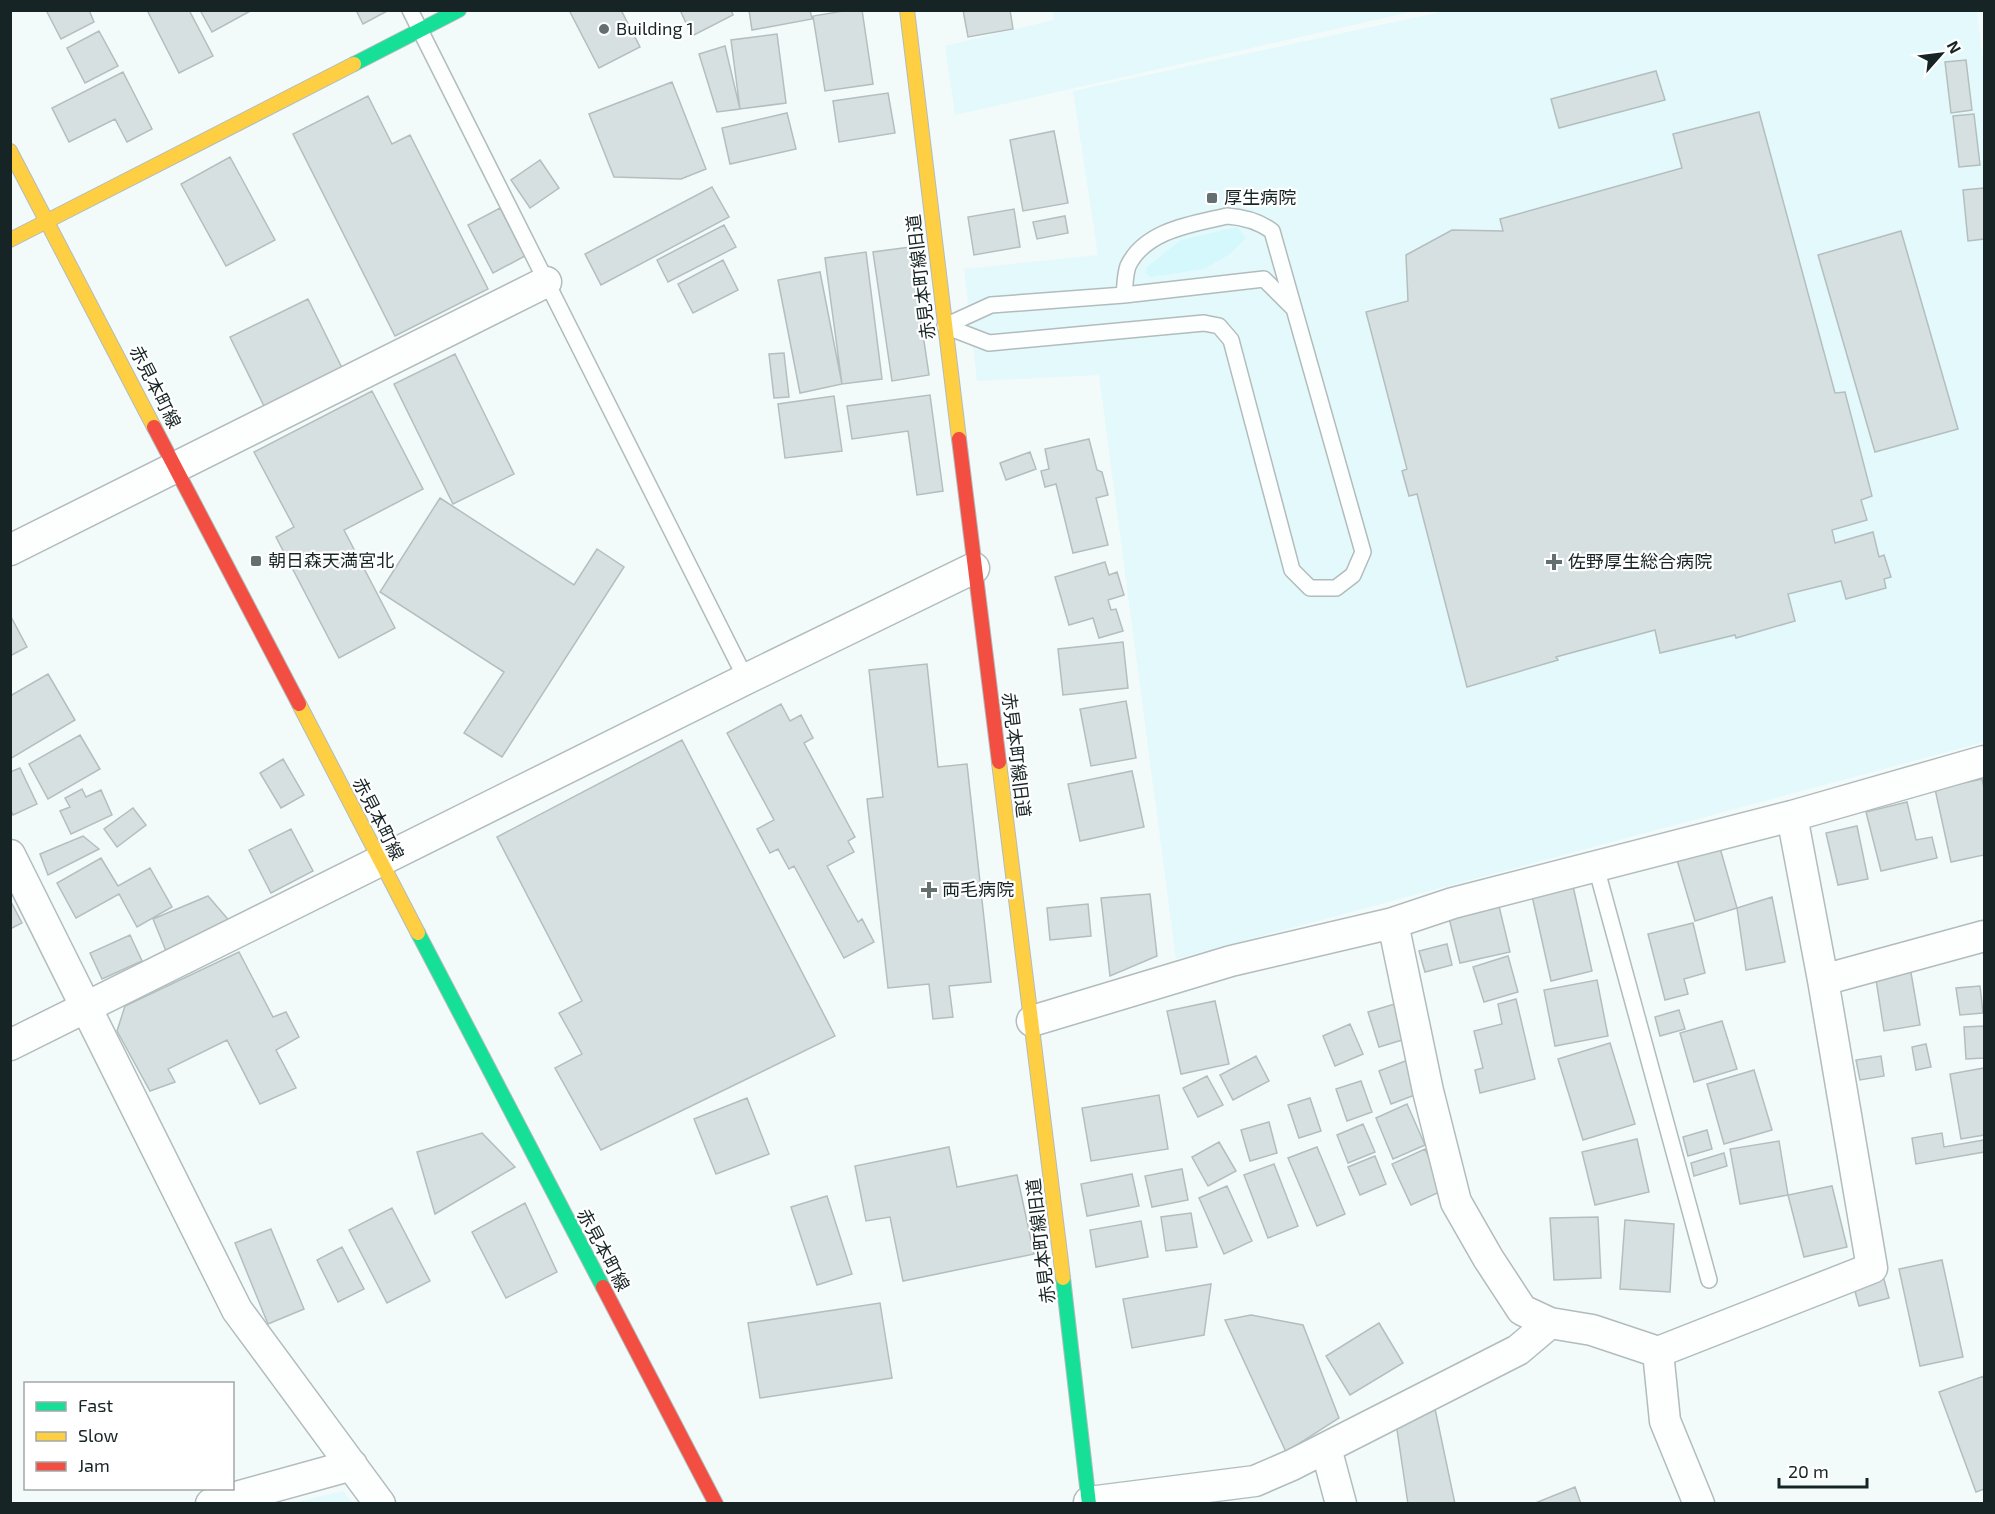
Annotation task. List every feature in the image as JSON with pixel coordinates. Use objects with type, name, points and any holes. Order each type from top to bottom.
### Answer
[{"type":"street","points":[[10,240],[459,10]]},
{"type":"street","name":"赤見本町線旧道","points":[[907,10],[1089,1503]]},
{"type":"street","name":"赤見本町線","points":[[10,150],[716,1503]]},
{"type":"street","points":[[10,550],[546,282]]},
{"type":"street","points":[[10,1046],[746,679],[974,568]]},
{"type":"street","points":[[1032,1021],[1232,961],[1392,923],[1453,903],[1792,816],[1984,761]]},
{"type":"street","points":[[1392,923],[1428,1091],[1456,1202],[1488,1258],[1522,1310],[1550,1323],[1592,1330],[1658,1352],[1872,1268],[1823,980],[1792,816]]},
{"type":"street","points":[[10,855],[237,1310],[380,1503]]},
{"type":"street","points":[[1823,980],[1983,942]]},
{"type":"street","points":[[1089,1503],[1255,1480],[1326,1448],[1518,1350],[1550,1323]]},
{"type":"street","points":[[1658,1352],[1665,1421],[1700,1503]]},
{"type":"street","points":[[1326,1448],[1341,1503]]},
{"type":"street","points":[[211,1503],[352,1465]]},
{"type":"lane","points":[[410,10],[746,679]]},
{"type":"lane","points":[[945,326],[989,344],[1204,322],[1219,326],[1231,340],[1292,570],[1310,588],[1336,588],[1353,575],[1363,552],[1272,231],[1245,217],[1227,216],[1174,229],[1138,251],[1127,268],[1124,294]]},
{"type":"lane","points":[[945,326],[991,305],[1264,279],[1292,308]]},
{"type":"lane","points":[[1596,867],[1709,1280]]},
{"type":"shaded area","points":[[1052,10],[1415,11],[955,115],[945,46],[1054,20]]},
{"type":"shaded area","name":"佐野厚生総合病院","points":[[1446,11],[1977,11],[1984,71],[1984,742],[1176,959],[1099,375],[977,381],[964,269],[1098,255],[1073,91]]},
{"type":"shaded area","points":[[1237,227],[1246,238],[1230,254],[1204,269],[1151,277],[1145,273],[1147,267],[1181,240]]},
{"type":"shaded area","points":[[343,1491],[352,1503],[293,1503]]},
{"type":"building","points":[[46,10],[89,10],[94,22],[61,39]]},
{"type":"building","points":[[147,10],[189,10],[213,56],[179,73]]},
{"type":"building","points":[[200,10],[252,10],[212,32]]},
{"type":"building","points":[[356,10],[389,10],[363,24]]},
{"type":"building","name":"Building 1","points":[[569,10],[621,10],[640,47],[599,68]]},
{"type":"building","points":[[680,10],[731,10],[733,15],[692,36]]},
{"type":"building","points":[[749,10],[810,10],[812,19],[752,30]]},
{"type":"building","points":[[862,10],[873,84],[825,91],[813,16]]},
{"type":"building","points":[[963,10],[1010,10],[1013,29],[968,37]]},
{"type":"building","points":[[99,31],[118,66],[85,83],[67,48]]},
{"type":"building","points":[[777,34],[786,103],[740,109],[731,40]]},
{"type":"building","points":[[725,46],[740,109],[717,112],[699,54]]},
{"type":"building","points":[[1966,60],[1972,110],[1951,113],[1945,62]]},
{"type":"building","points":[[1656,71],[1665,100],[1559,128],[1551,99]]},
{"type":"building","points":[[123,72],[152,129],[127,142],[115,119],[69,142],[52,108]]},
{"type":"building","points":[[672,82],[706,169],[681,179],[614,177],[589,114]]},
{"type":"building","points":[[888,93],[895,133],[839,142],[833,101]]},
{"type":"building","points":[[368,96],[392,144],[410,135],[488,289],[395,336],[293,134]]},
{"type":"building","points":[[1759,112],[1835,393],[1845,392],[1872,496],[1861,500],[1867,520],[1832,530],[1835,543],[1873,532],[1879,557],[1884,555],[1891,577],[1884,579],[1886,588],[1846,599],[1841,581],[1788,594],[1795,621],[1736,638],[1735,635],[1660,653],[1655,630],[1556,657],[1558,660],[1467,687],[1417,494],[1409,496],[1402,471],[1407,469],[1366,312],[1408,301],[1406,255],[1452,230],[1503,231],[1500,219],[1682,168],[1673,134]]},
{"type":"building","points":[[787,113],[796,149],[730,164],[722,128]]},
{"type":"building","points":[[1974,114],[1980,165],[1959,167],[1953,116]]},
{"type":"building","points":[[1054,131],[1068,203],[1023,211],[1010,140]]},
{"type":"building","points":[[230,157],[275,240],[226,266],[181,184]]},
{"type":"building","points":[[540,160],[559,188],[530,208],[511,180]]},
{"type":"building","points":[[712,187],[729,217],[601,285],[585,254]]},
{"type":"building","points":[[1984,188],[1984,239],[1968,241],[1963,190]]},
{"type":"building","points":[[500,208],[525,256],[493,273],[468,225]]},
{"type":"building","points":[[1014,209],[1020,247],[974,255],[968,217]]},
{"type":"building","points":[[1065,216],[1068,233],[1037,239],[1033,222]]},
{"type":"building","points":[[724,225],[736,247],[668,282],[657,260]]},
{"type":"building","points":[[1901,231],[1958,429],[1875,452],[1818,255]]},
{"type":"building","points":[[910,247],[929,375],[892,381],[873,252]]},
{"type":"building","points":[[866,252],[882,379],[842,384],[825,258]]},
{"type":"building","points":[[723,260],[738,290],[693,313],[678,284]]},
{"type":"building","points":[[820,272],[842,384],[800,393],[778,280]]},
{"type":"building","points":[[308,299],[342,368],[264,406],[230,337]]},
{"type":"building","points":[[784,353],[789,397],[774,398],[769,354]]},
{"type":"building","points":[[455,354],[514,474],[453,504],[394,384]]},
{"type":"building","points":[[372,391],[423,489],[344,530],[395,628],[339,658],[276,537],[294,527],[254,452]]},
{"type":"building","points":[[930,395],[943,491],[917,495],[908,431],[852,439],[847,406]]},
{"type":"building","points":[[834,396],[842,451],[785,458],[778,404]]},
{"type":"building","points":[[1089,439],[1097,470],[1102,472],[1108,495],[1096,498],[1108,545],[1073,553],[1056,484],[1045,487],[1041,471],[1049,469],[1045,449]]},
{"type":"building","points":[[1030,452],[1036,469],[1006,480],[1000,463]]},
{"type":"building","points":[[440,498],[574,585],[597,549],[624,567],[502,757],[464,733],[504,672],[380,592]]},
{"type":"building","points":[[1105,562],[1109,575],[1117,572],[1124,595],[1108,600],[1111,610],[1116,609],[1123,631],[1099,638],[1093,618],[1069,625],[1055,577]]},
{"type":"building","points":[[10,615],[27,647],[10,656]]},
{"type":"building","points":[[1123,642],[1128,688],[1063,695],[1058,649]]},
{"type":"building","name":"両毛病院","points":[[927,664],[938,767],[967,764],[991,982],[949,986],[953,1017],[933,1019],[929,984],[888,988],[867,799],[883,797],[869,670]]},
{"type":"building","points":[[48,674],[75,720],[10,759],[10,696]]},
{"type":"building","points":[[1126,701],[1136,758],[1091,766],[1080,709]]},
{"type":"building","points":[[781,704],[790,721],[801,715],[813,738],[804,743],[855,837],[848,841],[854,852],[827,866],[858,922],[862,919],[874,942],[844,958],[794,866],[789,869],[778,849],[770,853],[757,829],[774,820],[727,733]]},
{"type":"building","points":[[80,735],[100,769],[48,799],[29,764]]},
{"type":"building","points":[[682,740],[835,1036],[601,1150],[555,1068],[582,1054],[559,1013],[582,1001],[497,837]]},
{"type":"building","points":[[283,759],[304,795],[281,808],[260,773]]},
{"type":"building","points":[[20,768],[37,804],[13,815],[10,808],[10,772]]},
{"type":"building","points":[[1132,771],[1144,827],[1080,841],[1068,784]]},
{"type":"building","points":[[1982,779],[1984,855],[1951,862],[1935,789]]},
{"type":"building","points":[[82,789],[86,797],[101,790],[112,815],[71,834],[60,811],[70,807],[65,798]]},
{"type":"building","points":[[1907,802],[1916,840],[1932,837],[1937,858],[1881,871],[1866,812]]},
{"type":"building","points":[[133,808],[146,825],[117,847],[104,829]]},
{"type":"building","points":[[1857,826],[1868,879],[1838,885],[1826,833]]},
{"type":"building","points":[[291,829],[313,871],[271,893],[249,850]]},
{"type":"building","points":[[83,836],[99,849],[48,875],[40,854]]},
{"type":"building","points":[[1720,848],[1737,908],[1695,921],[1677,860]]},
{"type":"building","points":[[101,858],[118,886],[150,868],[172,907],[137,927],[119,894],[76,918],[57,883]]},
{"type":"building","points":[[1573,886],[1592,971],[1551,981],[1532,896]]},
{"type":"building","points":[[1150,894],[1157,956],[1110,976],[1101,898]]},
{"type":"building","points":[[208,896],[232,924],[166,951],[153,919]]},
{"type":"building","points":[[1772,897],[1785,962],[1746,970],[1737,908]]},
{"type":"building","points":[[10,900],[22,923],[10,929]]},
{"type":"building","points":[[1498,902],[1510,952],[1460,963],[1448,914]]},
{"type":"building","points":[[1088,904],[1091,936],[1050,940],[1047,908]]},
{"type":"building","points":[[1693,923],[1705,973],[1684,979],[1688,994],[1665,1000],[1648,934]]},
{"type":"building","points":[[130,935],[142,961],[102,979],[90,953]]},
{"type":"building","points":[[1447,944],[1452,965],[1425,972],[1419,951]]},
{"type":"building","points":[[239,952],[273,1017],[286,1012],[299,1037],[276,1050],[296,1088],[260,1104],[227,1040],[168,1069],[175,1082],[150,1091],[117,1031],[125,1006]]},
{"type":"building","points":[[1508,956],[1518,992],[1484,1002],[1473,967]]},
{"type":"building","points":[[1910,967],[1920,1025],[1884,1031],[1875,973]]},
{"type":"building","points":[[1597,980],[1608,1036],[1555,1046],[1544,990]]},
{"type":"building","points":[[1980,986],[1983,1013],[1960,1015],[1956,988]]},
{"type":"building","points":[[1516,999],[1535,1079],[1480,1093],[1475,1070],[1483,1068],[1474,1031],[1502,1024],[1498,1004]]},
{"type":"building","points":[[1215,1001],[1229,1064],[1181,1074],[1167,1011]]},
{"type":"building","points":[[1398,1003],[1409,1038],[1379,1047],[1368,1012]]},
{"type":"building","points":[[1679,1010],[1685,1029],[1660,1036],[1655,1017]]},
{"type":"building","points":[[1722,1021],[1737,1069],[1694,1082],[1680,1033]]},
{"type":"building","points":[[1350,1024],[1363,1054],[1335,1066],[1323,1036]]},
{"type":"building","points":[[1984,1026],[1984,1058],[1966,1059],[1964,1027]]},
{"type":"building","points":[[1610,1043],[1635,1124],[1583,1140],[1558,1059]]},
{"type":"building","points":[[1926,1044],[1931,1067],[1916,1070],[1912,1047]]},
{"type":"building","points":[[1256,1056],[1269,1081],[1233,1100],[1220,1075]]},
{"type":"building","points":[[1881,1056],[1884,1076],[1860,1080],[1856,1060]]},
{"type":"building","points":[[1408,1060],[1420,1093],[1391,1104],[1379,1071]]},
{"type":"building","points":[[1984,1068],[1984,1135],[1961,1139],[1950,1074]]},
{"type":"building","points":[[1754,1070],[1772,1130],[1724,1144],[1707,1084]]},
{"type":"building","points":[[1207,1076],[1223,1105],[1198,1117],[1183,1088]]},
{"type":"building","points":[[1361,1081],[1372,1112],[1347,1121],[1336,1089]]},
{"type":"building","points":[[1159,1095],[1168,1149],[1091,1161],[1082,1108]]},
{"type":"building","points":[[747,1098],[769,1154],[716,1174],[694,1119]]},
{"type":"building","points":[[1310,1098],[1321,1131],[1299,1138],[1288,1105]]},
{"type":"building","points":[[1407,1104],[1425,1145],[1393,1159],[1376,1118]]},
{"type":"building","points":[[1269,1122],[1277,1153],[1250,1161],[1241,1130]]},
{"type":"building","points":[[1363,1124],[1375,1152],[1348,1163],[1337,1135]]},
{"type":"building","points":[[1707,1130],[1712,1149],[1688,1156],[1683,1137]]},
{"type":"building","points":[[482,1133],[515,1167],[435,1214],[417,1152]]},
{"type":"building","points":[[1942,1133],[1944,1147],[1984,1140],[1984,1152],[1916,1164],[1912,1138]]},
{"type":"building","points":[[1637,1139],[1649,1192],[1595,1205],[1582,1152]]},
{"type":"building","points":[[1779,1141],[1788,1195],[1740,1204],[1730,1149]]},
{"type":"building","points":[[1219,1142],[1236,1171],[1208,1186],[1192,1157]]},
{"type":"building","points":[[949,1147],[957,1187],[1017,1175],[1034,1254],[903,1281],[890,1217],[866,1221],[855,1166]]},
{"type":"building","points":[[1317,1147],[1345,1214],[1317,1226],[1288,1158]]},
{"type":"building","points":[[1425,1149],[1444,1190],[1411,1205],[1392,1164]]},
{"type":"building","points":[[1724,1153],[1727,1166],[1694,1176],[1691,1163]]},
{"type":"building","points":[[1375,1156],[1386,1184],[1360,1195],[1348,1167]]},
{"type":"building","points":[[1274,1164],[1298,1226],[1268,1238],[1244,1175]]},
{"type":"building","points":[[1182,1169],[1188,1200],[1152,1207],[1145,1176]]},
{"type":"building","points":[[1132,1174],[1139,1206],[1087,1216],[1081,1184]]},
{"type":"building","points":[[1227,1186],[1252,1241],[1224,1254],[1199,1198]]},
{"type":"building","points":[[1832,1186],[1847,1247],[1804,1257],[1788,1195]]},
{"type":"building","points":[[827,1196],[852,1274],[817,1285],[791,1207]]},
{"type":"building","points":[[525,1203],[557,1272],[506,1298],[472,1232]]},
{"type":"building","points":[[392,1208],[430,1281],[387,1303],[349,1230]]},
{"type":"building","points":[[1191,1213],[1197,1247],[1166,1251],[1161,1217]]},
{"type":"building","points":[[1598,1217],[1601,1278],[1554,1280],[1550,1218]]},
{"type":"building","points":[[1625,1220],[1674,1224],[1670,1292],[1620,1289]]},
{"type":"building","points":[[1141,1221],[1148,1257],[1096,1267],[1090,1230]]},
{"type":"building","points":[[271,1229],[304,1309],[268,1324],[235,1243]]},
{"type":"building","points":[[342,1247],[364,1289],[338,1302],[317,1260]]},
{"type":"building","points":[[1942,1260],[1963,1357],[1920,1366],[1899,1269]]},
{"type":"building","points":[[1882,1272],[1889,1298],[1859,1306],[1852,1280]]},
{"type":"building","points":[[1211,1284],[1204,1335],[1132,1348],[1123,1299]]},
{"type":"building","points":[[880,1303],[892,1378],[760,1398],[748,1323]]},
{"type":"building","points":[[1251,1315],[1303,1325],[1339,1418],[1286,1452],[1225,1320]]},
{"type":"building","points":[[1379,1323],[1403,1363],[1350,1395],[1326,1356]]},
{"type":"building","points":[[1984,1376],[1984,1489],[1976,1492],[1939,1392]]},
{"type":"building","points":[[1434,1404],[1455,1504],[1408,1504],[1396,1423]]},
{"type":"building","points":[[1575,1487],[1581,1504],[1533,1504]]},
{"type":"traffic: fast","points":[[354,64],[459,10]]},
{"type":"traffic: fast","points":[[418,933],[603,1287]]},
{"type":"traffic: fast","points":[[1063,1278],[1089,1504]]},
{"type":"traffic: slow","points":[[907,10],[959,439]]},
{"type":"traffic: slow","points":[[10,240],[354,64]]},
{"type":"traffic: slow","points":[[10,151],[154,427]]},
{"type":"traffic: slow","points":[[299,704],[418,933]]},
{"type":"traffic: slow","points":[[999,762],[1063,1278]]},
{"type":"traffic: jam","points":[[154,427],[299,704]]},
{"type":"traffic: jam","points":[[959,439],[999,762]]},
{"type":"traffic: jam","points":[[603,1287],[716,1504]]},
{"type":"place","name":"Building 1","points":[[604,29]]},
{"type":"place","name":"厚生病院","points":[[1212,198]]},
{"type":"place","name":"朝日森天満宮北","points":[[256,561]]},
{"type":"place","name":"佐野厚生総合病院","points":[[1554,562]]},
{"type":"place","name":"両毛病院","points":[[929,890]]}]
